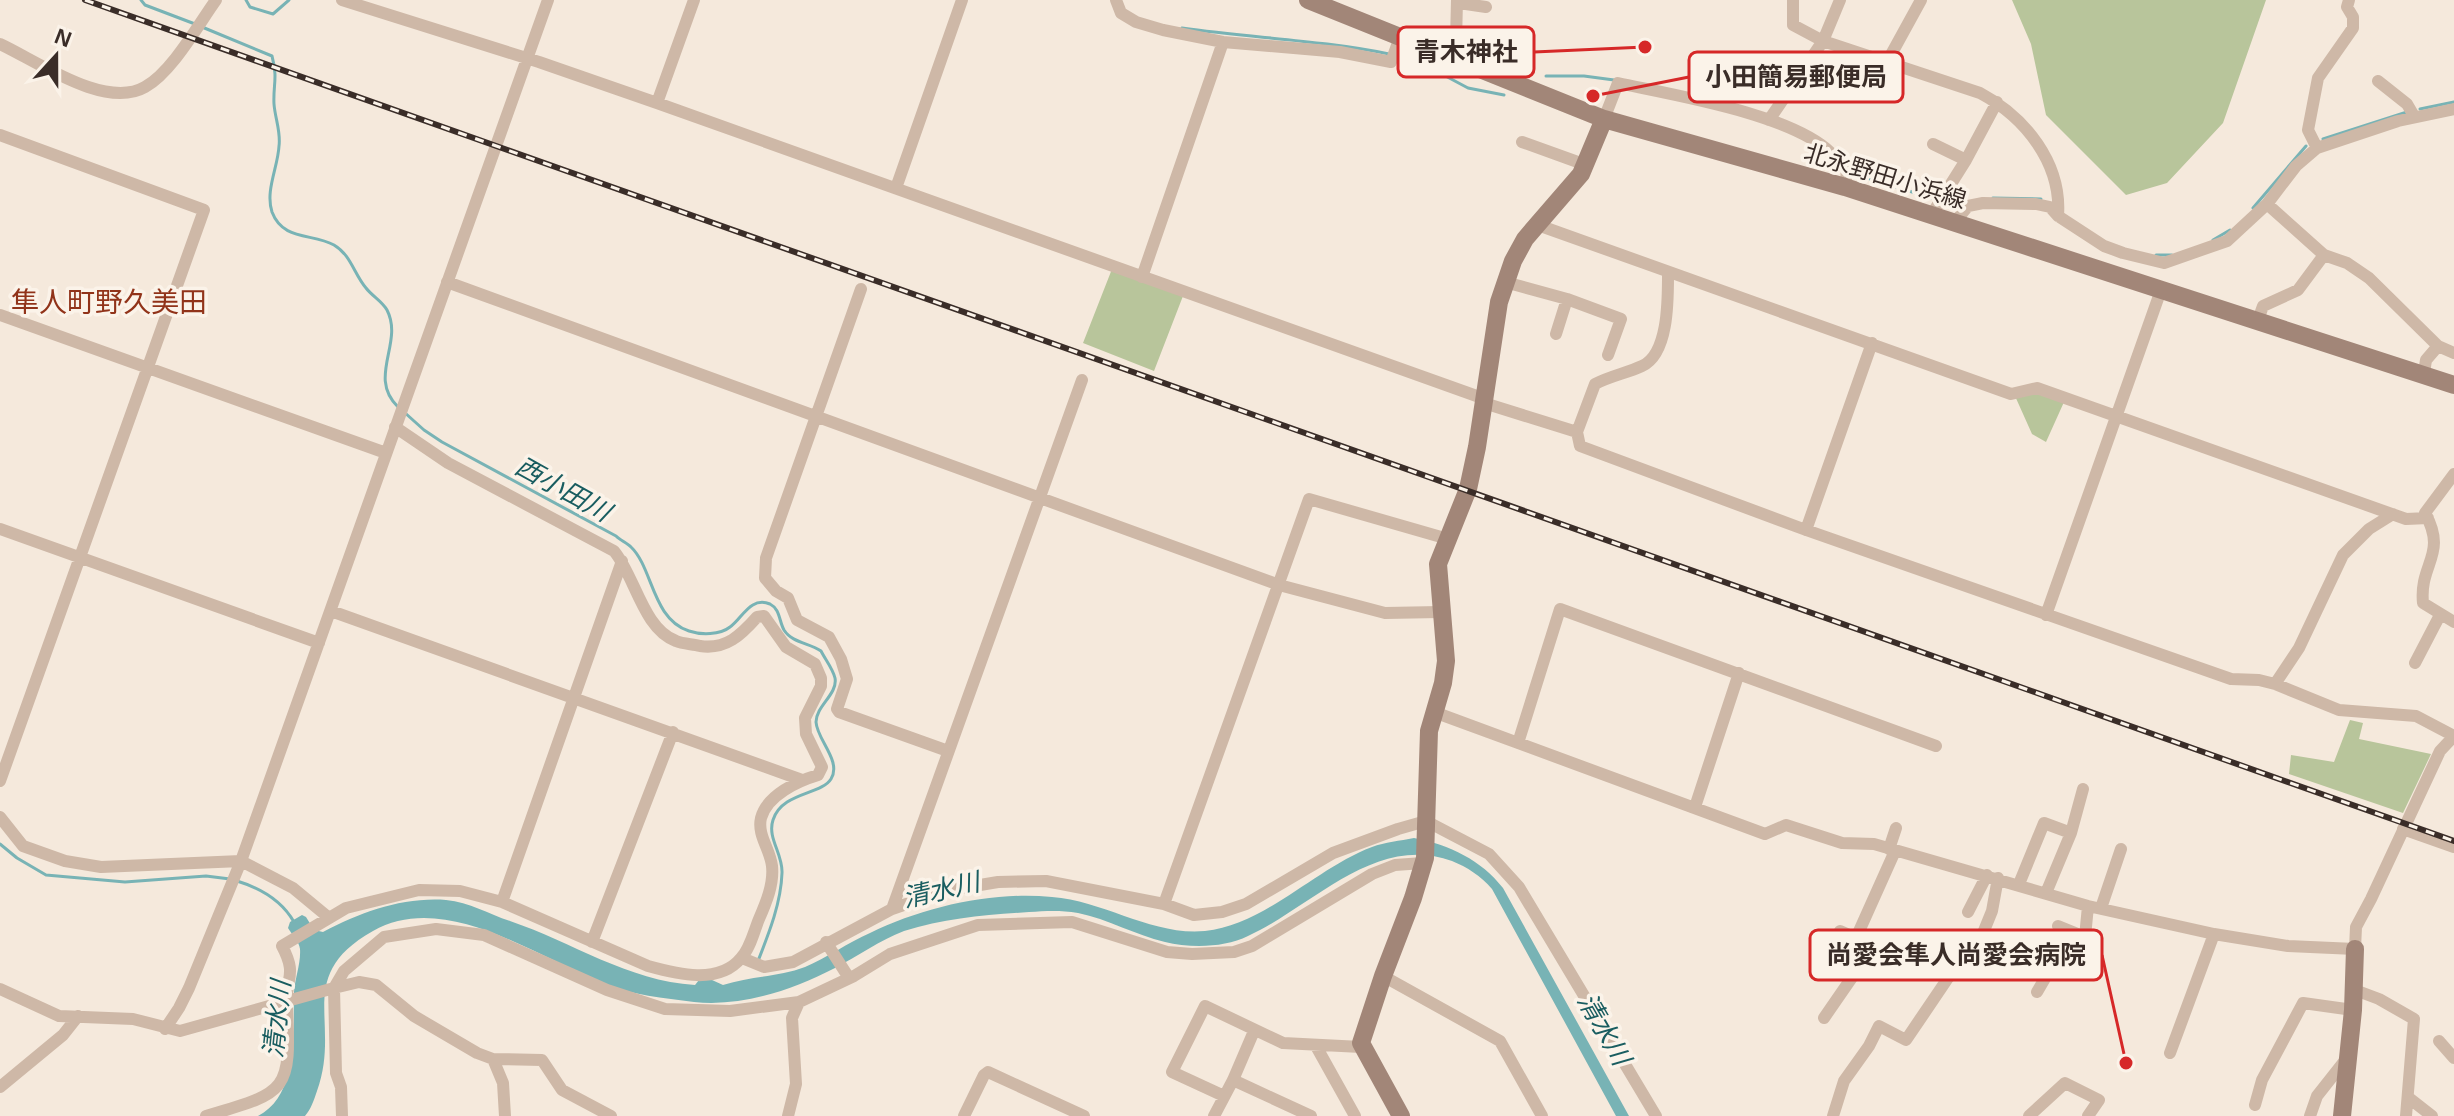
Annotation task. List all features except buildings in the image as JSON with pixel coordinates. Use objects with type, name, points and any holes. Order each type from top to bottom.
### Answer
[{"type":"street","points":[[342,0],[657,103],[1577,432]]},
{"type":"street","points":[[165,1029],[184,998],[229,892],[548,0]]},
{"type":"street","points":[[657,103],[694,0]]},
{"type":"street","points":[[896,188],[962,0]]},
{"type":"street","points":[[1116,0],[1121,13],[1136,22],[1223,42],[1340,52],[1396,49]]},
{"type":"street","name":"北永野田小浜線","points":[[1308,0],[1396,49],[1451,58],[1604,119],[1845,187],[1937,205],[1955,222],[2454,385]]},
{"type":"street","points":[[1793,0],[1793,25],[1823,41],[1980,93],[1997,102],[2019,120],[2049,160],[2058,212]]},
{"type":"street","points":[[1771,116],[1823,41],[1840,0]]},
{"type":"street","points":[[1887,62],[1921,0]]},
{"type":"street","points":[[2317,148],[2308,130],[2318,78],[2353,28],[2353,17],[2347,7],[2349,0]]},
{"type":"street","points":[[1451,58],[1456,42],[1458,2],[1486,7]]},
{"type":"street","points":[[0,44],[96,90],[120,92],[145,87],[180,52],[213,4]]},
{"type":"street","points":[[1142,277],[1223,42]]},
{"type":"street","points":[[2378,81],[2407,104],[2414,116]]},
{"type":"street","points":[[1401,1116],[1361,1047],[1424,861],[1428,739],[1446,661],[1438,564],[1468,489],[1499,302],[1518,250],[1535,224],[1569,189],[1586,165],[1618,83],[1771,116],[1830,152],[1847,172],[1845,187]]},
{"type":"street","points":[[1937,205],[1966,160],[1997,102]]},
{"type":"street","points":[[1955,222],[1968,206],[1983,203],[2036,204],[2050,207],[2104,246],[2164,263],[2227,241],[2267,204],[2296,166],[2317,148],[2414,116],[2454,109]]},
{"type":"street","points":[[0,135],[204,210],[0,781]]},
{"type":"street","points":[[1522,142],[1586,165]]},
{"type":"street","points":[[1933,144],[1966,160]]},
{"type":"street","points":[[2267,204],[2324,255],[2347,263],[2369,278],[2438,346],[2454,353]]},
{"type":"street","points":[[1535,224],[2011,394],[2037,388],[2406,519],[2428,518]]},
{"type":"street","points":[[2118,276],[2123,253]]},
{"type":"street","points":[[2258,320],[2263,306],[2298,290],[2324,255]]},
{"type":"street","points":[[1668,273],[1668,310],[1657,352],[1646,365],[1595,384],[1577,432],[1580,446],[1806,530],[2231,679],[2275,684],[2339,710],[2416,716],[2454,736],[2440,751],[2356,927],[2355,990],[2342,1116]]},
{"type":"street","points":[[447,282],[1279,585],[1385,613],[1440,612]]},
{"type":"street","points":[[1505,282],[1567,299],[1621,319],[1608,355]]},
{"type":"street","points":[[861,289],[766,558],[765,578],[776,591],[788,598],[797,620],[825,633],[835,646],[847,679],[837,709],[839,712],[948,751]]},
{"type":"street","points":[[2046,615],[2161,290]]},
{"type":"street","points":[[1556,334],[1567,299]]},
{"type":"street","points":[[0,315],[386,453]]},
{"type":"street","points":[[1806,530],[1872,343]]},
{"type":"street","points":[[2424,373],[2426,360],[2438,346]]},
{"type":"street","points":[[892,909],[1082,380]]},
{"type":"street","points":[[206,1116],[253,1102],[274,1091],[287,1067],[289,1052],[286,1000],[292,965],[282,946],[346,908],[419,890],[460,891],[502,902],[648,966],[673,973],[711,975],[728,968],[742,958],[772,879],[772,865],[760,830],[762,816],[781,793],[802,780],[818,775],[822,767],[806,734],[805,718],[821,686],[821,678],[815,664],[786,647],[764,616],[757,617],[732,642],[713,648],[675,641],[660,630],[644,609],[622,561],[614,551],[448,463],[396,424]]},
{"type":"street","points":[[2454,474],[2425,513],[2434,530],[2436,543],[2421,591],[2423,603],[2454,622]]},
{"type":"street","points":[[1164,904],[1309,499],[1448,539]]},
{"type":"street","points":[[2275,684],[2299,648],[2343,555],[2369,529],[2393,514]]},
{"type":"street","points":[[0,529],[319,643]]},
{"type":"street","points":[[502,902],[622,561]]},
{"type":"street","points":[[1518,743],[1560,609],[1936,746]]},
{"type":"street","points":[[331,611],[802,780]]},
{"type":"street","points":[[2415,663],[2440,615]]},
{"type":"street","points":[[1695,807],[1739,673]]},
{"type":"street","points":[[1434,712],[1765,834],[1786,825],[1842,843],[1874,844],[2094,907],[2214,934],[2288,946],[2355,949]]},
{"type":"street","points":[[592,942],[673,732]]},
{"type":"street","points":[[2440,751],[2454,757]]},
{"type":"street","points":[[2046,893],[2071,833],[2083,789]]},
{"type":"street","points":[[0,817],[23,846],[65,861],[101,867],[239,865],[293,888],[328,917]]},
{"type":"street","points":[[2019,884],[2044,823],[2071,833]]},
{"type":"street","points":[[742,958],[764,967],[793,962],[892,909],[944,891],[998,882],[1046,881],[1164,904],[1194,915],[1222,912],[1246,904],[1333,853],[1398,829],[1426,826],[1489,854],[1519,887],[1656,1116]]},
{"type":"street","points":[[1856,938],[1892,850],[1896,828]]},
{"type":"street","points":[[2403,829],[2454,847]]},
{"type":"street","points":[[2058,926],[2085,937],[2094,907],[2121,849]]},
{"type":"street","points":[[342,1116],[341,1087],[336,1073],[334,988],[344,971],[384,937],[436,929],[484,935],[607,990],[665,1009],[730,1011],[799,1002],[890,954],[978,925],[1072,922],[1167,952],[1234,952],[1252,946],[1372,874],[1395,865],[1424,861]]},
{"type":"street","points":[[1968,912],[1992,877]]},
{"type":"street","points":[[1833,1116],[1844,1081],[1879,1026],[1906,1040],[1948,978],[1979,943],[1992,911],[1992,877]]},
{"type":"street","points":[[1824,1018],[1873,947],[1840,931]]},
{"type":"street","points":[[2037,992],[2072,932]]},
{"type":"street","points":[[2170,1053],[2214,934]]},
{"type":"street","points":[[826,942],[849,978]]},
{"type":"street","points":[[1383,976],[1500,1041],[1542,1116]]},
{"type":"street","points":[[0,989],[59,1016],[133,1019],[180,1031],[359,982],[376,985],[414,1016],[477,1053],[493,1059],[542,1060],[562,1090],[611,1116]]},
{"type":"street","points":[[2355,990],[2379,999],[2414,1019],[2406,1116]]},
{"type":"street","points":[[788,1116],[796,1084],[792,1018],[799,1002]]},
{"type":"street","points":[[2255,1105],[2262,1080],[2303,1003],[2353,1010]]},
{"type":"street","points":[[1224,1096],[1172,1072],[1205,1006],[1283,1043],[1361,1047]]},
{"type":"street","points":[[0,1087],[63,1035],[78,1016]]},
{"type":"street","points":[[1214,1116],[1254,1031]]},
{"type":"street","points":[[2439,1041],[2454,1058]]},
{"type":"street","points":[[1316,1046],[1355,1116]]},
{"type":"street","points":[[2310,1116],[2317,1096],[2349,1056]]},
{"type":"street","points":[[493,1059],[503,1083],[505,1116]]},
{"type":"street","points":[[964,1116],[988,1072],[1084,1116]]},
{"type":"street","points":[[1233,1080],[1311,1116]]},
{"type":"street","points":[[2029,1116],[2065,1083],[2099,1100],[2088,1116]]},
{"type":"street","points":[[2409,1098],[2432,1116]]},
{"type":"green space","points":[[2012,0],[2266,0],[2223,123],[2167,183],[2126,195],[2046,115],[2031,44]]},
{"type":"green space","points":[[1112,269],[1183,296],[1154,371],[1083,343]]},
{"type":"green space","points":[[2038,392],[2064,402],[2046,442],[2032,434],[2015,396]]},
{"type":"green space","points":[[2350,720],[2363,723],[2359,739],[2431,754],[2403,813],[2289,774],[2291,755],[2334,762]]},
{"type":"water","points":[[1414,838],[1464,855],[1485,869],[1503,888],[1629,1116],[1616,1116],[1492,889],[1463,866],[1424,855],[1397,857],[1370,865],[1345,877],[1272,923],[1228,943],[1207,946],[1175,944],[1065,911],[966,918],[904,931],[802,983],[767,995],[731,1002],[694,1002],[626,991],[490,932],[430,918],[401,920],[373,931],[349,948],[334,965],[324,1002],[323,1066],[316,1094],[305,1116],[258,1116],[281,1093],[291,1061],[294,992],[300,949],[288,928],[290,922],[302,915],[314,930],[323,932],[367,912],[398,904],[455,901],[623,969],[670,982],[695,985],[699,980],[712,980],[723,985],[805,967],[891,924],[935,909],[1006,896],[1072,900],[1185,931],[1227,927],[1269,907],[1351,856],[1377,845]]},
{"type":"waterway","name":"西小田川","points":[[141,0],[145,5],[195,24]]},
{"type":"waterway","points":[[246,0],[250,7],[273,14],[289,0]]},
{"type":"waterway","name":"西小田川","points":[[202,27],[272,56],[274,104],[279,130],[270,196],[272,212],[283,228],[340,249],[366,288],[387,310],[392,335],[385,372],[386,384],[389,396],[398,407]]},
{"type":"waterway","points":[[1182,28],[1338,45],[1389,54]]},
{"type":"waterway","points":[[1396,56],[1423,64],[1468,88],[1504,95]]},
{"type":"waterway","points":[[1546,76],[1614,80]]},
{"type":"waterway","points":[[2420,109],[2454,102]]},
{"type":"waterway","points":[[2323,139],[2407,112]]},
{"type":"waterway","points":[[2253,208],[2306,146]]},
{"type":"waterway","points":[[1836,150],[1867,178],[1938,200]]},
{"type":"waterway","points":[[1993,198],[2041,199]]},
{"type":"waterway","points":[[1945,202],[1965,201]]},
{"type":"waterway","points":[[2213,240],[2230,230]]},
{"type":"waterway","points":[[2156,255],[2172,255]]},
{"type":"waterway","name":"西小田川","points":[[404,412],[442,442],[616,536],[629,546],[644,567],[660,605],[677,625],[699,633],[721,632],[752,606],[763,602],[776,609],[787,634],[821,651],[833,671],[835,684],[816,722],[834,772],[826,784],[784,804],[773,820],[772,833],[782,866],[781,884],[774,918],[758,961]]},
{"type":"waterway","points":[[0,844],[46,875],[125,882],[206,876],[230,879]]},
{"type":"waterway","points":[[237,881],[270,896],[294,922]]},
{"type":"railway","points":[[85,0],[2454,841]]},
{"type":"place","name":"青木神社","points":[[1645,47]]},
{"type":"place","name":"小田簡易郵便局","points":[[1593,96]]},
{"type":"place","name":"尚愛会隼人尚愛会病院","points":[[2126,1063]]},
{"type":"district","name":"隼人町野久美田","points":[[109,302]]},
{"type":"water label","name":"清水川","points":[[941,890]]},
{"type":"water label","name":"清水川","points":[[277,1019]]},
{"type":"water label","name":"清水川","points":[[1604,1029]]}]
